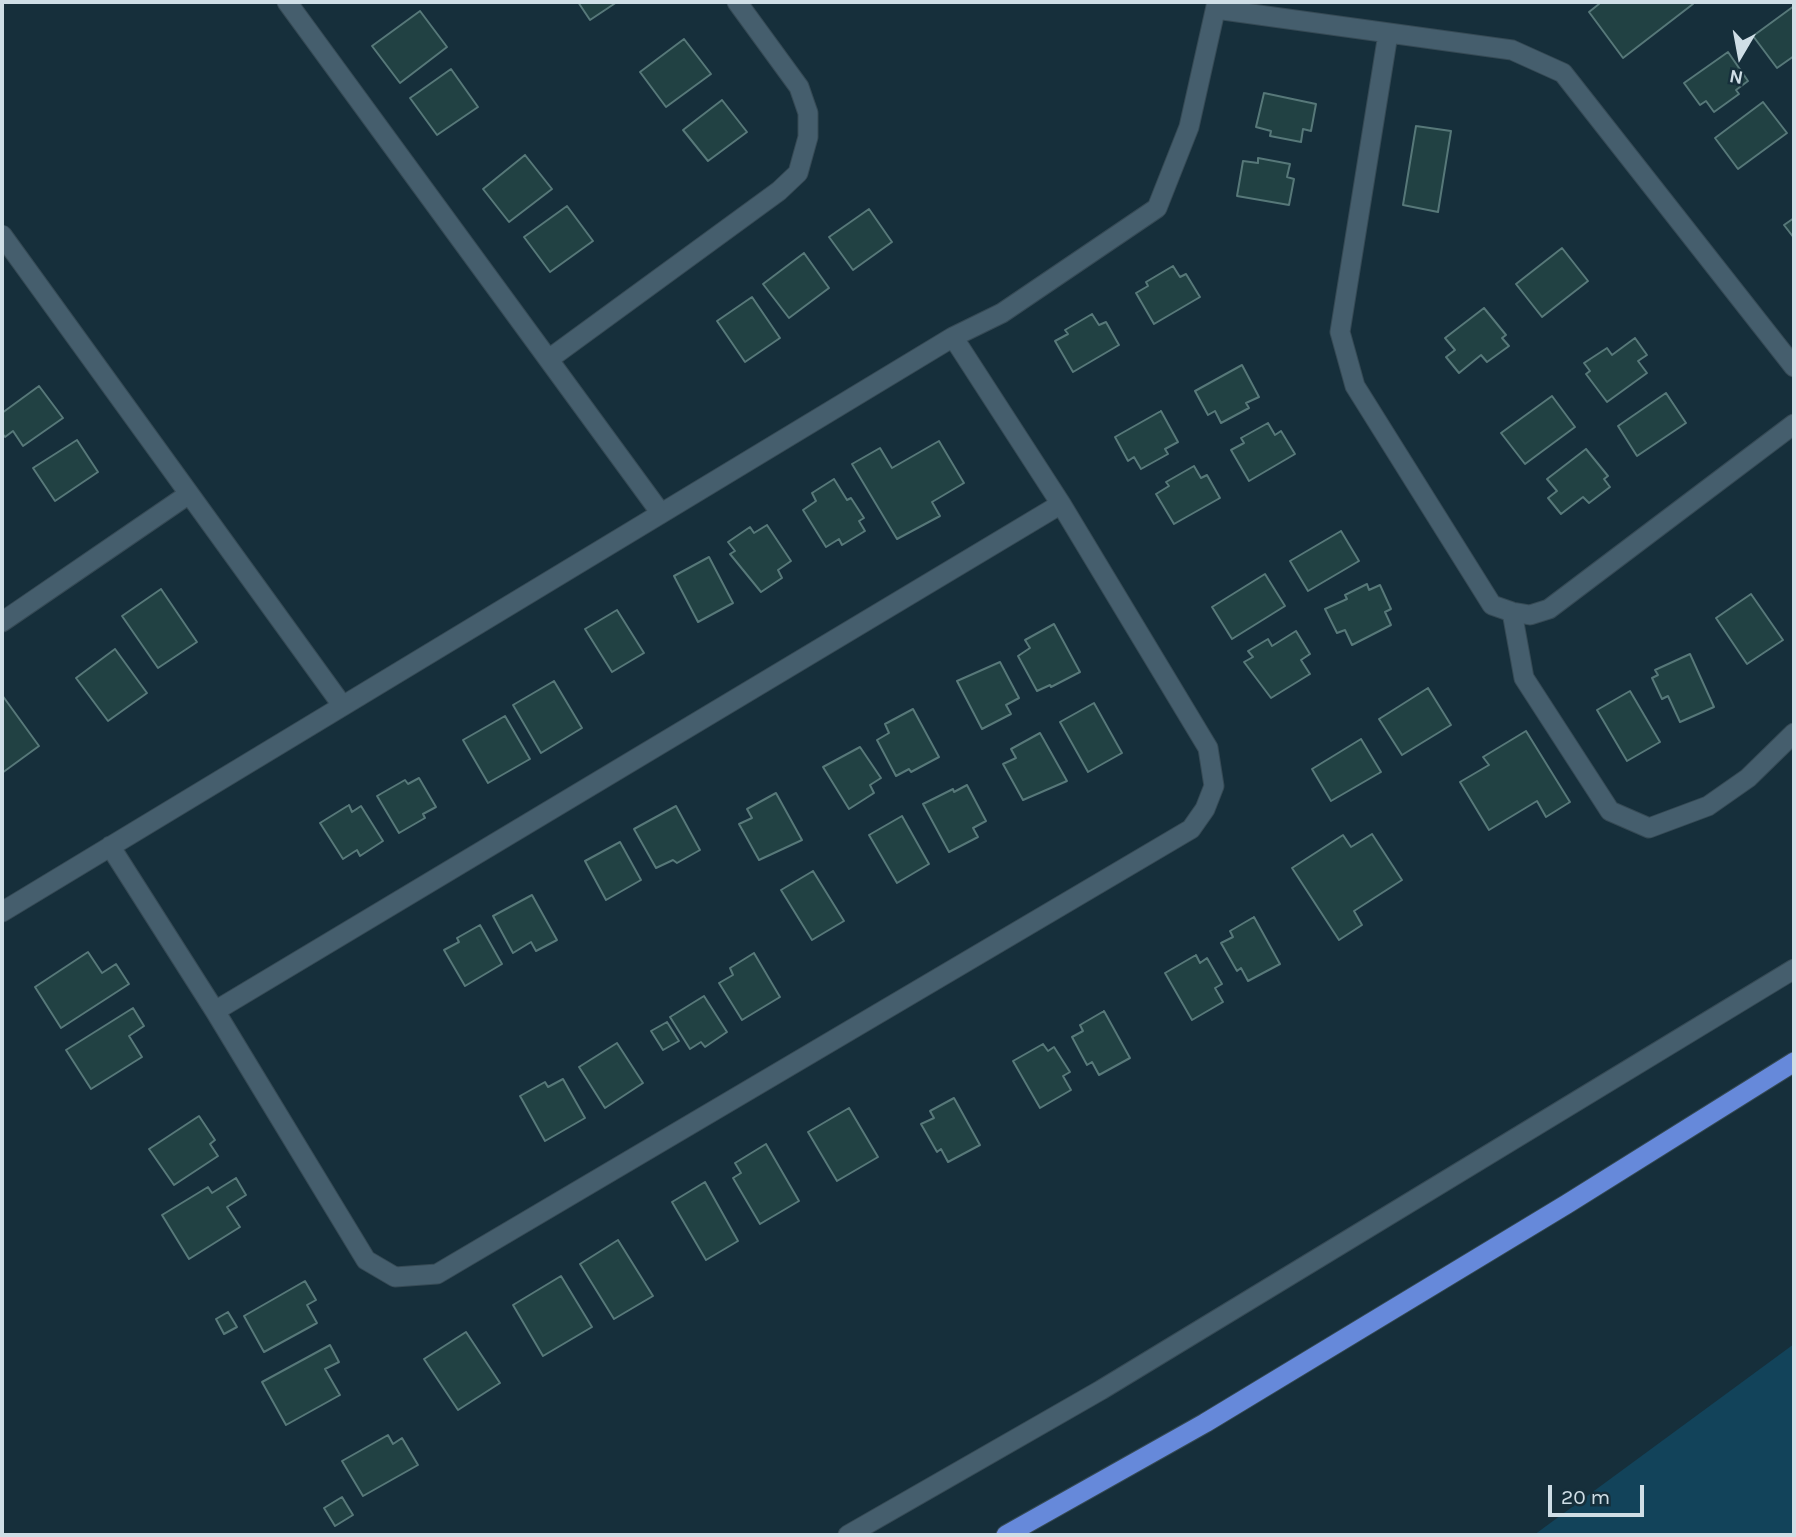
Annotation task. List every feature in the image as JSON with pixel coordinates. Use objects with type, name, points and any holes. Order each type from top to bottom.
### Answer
[{"type":"highway","points":[[1006,1535],[1205,1423],[1794,1062]]},
{"type":"street","points":[[287,2],[660,512]]},
{"type":"street","points":[[549,359],[779,191],[798,173],[808,137],[808,113],[799,87],[737,2]]},
{"type":"street","points":[[2,912],[660,512],[953,337],[1002,313],[1157,208],[1189,127],[1216,5],[1388,34],[1512,50],[1563,73],[1794,367]]},
{"type":"street","points":[[1388,34],[1340,332],[1355,386],[1492,605],[1530,615],[1549,609],[1794,424]]},
{"type":"street","points":[[2,235],[342,705]]},
{"type":"street","points":[[110,846],[366,1260],[395,1277],[437,1274],[1191,829],[1205,809],[1214,786],[1208,748],[1061,504],[953,337]]},
{"type":"street","points":[[2,622],[189,494]]},
{"type":"street","points":[[215,1012],[1061,504]]},
{"type":"street","points":[[1512,612],[1524,678],[1610,811],[1640,824],[1650,828],[1708,806],[1748,778],[1794,733]]},
{"type":"street","points":[[848,1535],[1113,1382],[1794,969]]},
{"type":"shaded area","points":[[1794,1344],[1794,1535],[1534,1535]]},
{"type":"building","points":[[578,2],[617,2],[590,20]]},
{"type":"building","points":[[1597,2],[1693,4],[1623,58],[1589,12],[1599,4]]},
{"type":"building","points":[[1794,6],[1794,56],[1777,68],[1753,36]]},
{"type":"building","points":[[420,11],[447,47],[400,83],[372,46]]},
{"type":"building","points":[[684,39],[711,74],[666,107],[640,72]]},
{"type":"building","points":[[1728,52],[1748,81],[1736,90],[1739,94],[1714,112],[1706,101],[1700,105],[1684,83]]},
{"type":"building","points":[[451,69],[478,107],[437,135],[410,98]]},
{"type":"building","points":[[1264,93],[1316,104],[1311,131],[1303,129],[1301,142],[1270,136],[1271,131],[1256,127]]},
{"type":"building","points":[[722,100],[747,132],[708,161],[683,130]]},
{"type":"building","points":[[1763,102],[1787,133],[1738,169],[1715,138]]},
{"type":"building","points":[[1416,126],[1451,131],[1438,212],[1403,205]]},
{"type":"building","points":[[525,155],[552,189],[509,222],[483,189]]},
{"type":"building","points":[[1258,158],[1290,164],[1287,177],[1294,179],[1289,205],[1237,196],[1243,161],[1258,163]]},
{"type":"building","points":[[567,206],[593,241],[550,272],[524,237]]},
{"type":"building","points":[[869,209],[892,242],[853,270],[829,237]]},
{"type":"building","points":[[1794,218],[1794,238],[1784,225]]},
{"type":"building","points":[[1562,248],[1588,281],[1542,317],[1516,284]]},
{"type":"building","points":[[804,253],[829,288],[789,318],[763,284]]},
{"type":"building","points":[[1173,266],[1180,277],[1186,274],[1200,297],[1154,324],[1136,293],[1148,286],[1146,282]]},
{"type":"building","points":[[752,297],[780,338],[745,362],[717,321]]},
{"type":"building","points":[[1484,308],[1506,335],[1502,338],[1509,346],[1487,362],[1481,355],[1459,373],[1446,357],[1455,350],[1445,338]]},
{"type":"building","points":[[1092,314],[1099,325],[1106,322],[1119,345],[1073,372],[1055,341],[1068,334],[1065,330]]},
{"type":"building","points":[[1635,338],[1647,355],[1638,361],[1647,373],[1607,402],[1586,374],[1590,371],[1584,363],[1607,348],[1612,355]]},
{"type":"building","points":[[1242,365],[1259,397],[1246,403],[1249,408],[1221,423],[1215,411],[1208,415],[1195,391]]},
{"type":"building","points":[[39,386],[63,418],[23,446],[13,431],[5,437],[2,433],[2,413]]},
{"type":"building","points":[[1666,393],[1686,423],[1637,456],[1618,426]]},
{"type":"building","points":[[1552,396],[1575,427],[1525,464],[1501,433]]},
{"type":"building","points":[[1161,411],[1178,442],[1165,449],[1168,454],[1141,469],[1134,457],[1128,461],[1115,437]]},
{"type":"building","points":[[1268,423],[1275,435],[1281,431],[1295,454],[1249,481],[1231,450],[1244,443],[1241,438]]},
{"type":"building","points":[[77,440],[98,472],[55,501],[33,468]]},
{"type":"building","points":[[939,441],[964,483],[932,502],[940,516],[897,539],[852,464],[880,448],[892,468]]},
{"type":"building","points":[[1586,449],[1608,476],[1604,479],[1610,487],[1589,503],[1583,497],[1561,514],[1548,498],[1557,491],[1547,479]]},
{"type":"building","points":[[1194,466],[1201,478],[1207,475],[1220,498],[1174,524],[1156,494],[1169,486],[1166,482]]},
{"type":"building","points":[[834,479],[847,500],[851,498],[864,518],[859,521],[865,531],[842,545],[839,539],[826,547],[803,510],[816,501],[812,493]]},
{"type":"building","points":[[767,525],[791,561],[778,570],[782,578],[761,592],[730,554],[735,551],[728,542],[750,527],[754,533]]},
{"type":"building","points":[[1341,531],[1359,561],[1308,591],[1290,561]]},
{"type":"building","points":[[709,557],[733,603],[698,622],[674,576]]},
{"type":"building","points":[[1265,574],[1285,606],[1232,639],[1212,607]]},
{"type":"building","points":[[1367,584],[1369,590],[1380,585],[1391,609],[1385,612],[1391,625],[1352,645],[1345,630],[1337,633],[1325,609],[1347,599],[1345,595]]},
{"type":"building","points":[[161,589],[197,642],[158,668],[122,616]]},
{"type":"building","points":[[1751,594],[1783,640],[1747,664],[1716,618]]},
{"type":"building","points":[[617,610],[644,653],[612,672],[585,629]]},
{"type":"building","points":[[1054,624],[1080,672],[1037,691],[1018,656],[1030,648],[1025,640]]},
{"type":"building","points":[[1296,631],[1310,654],[1301,660],[1310,674],[1271,698],[1244,662],[1253,657],[1248,651],[1268,639],[1272,646]]},
{"type":"building","points":[[115,649],[147,693],[108,721],[76,678]]},
{"type":"building","points":[[1690,654],[1714,707],[1680,722],[1668,696],[1662,699],[1652,678],[1658,675],[1655,670]]},
{"type":"building","points":[[1000,662],[1019,698],[1006,705],[1011,714],[982,729],[957,681]]},
{"type":"building","points":[[554,681],[582,728],[541,753],[513,705]]},
{"type":"building","points":[[1428,688],[1451,725],[1402,755],[1379,719]]},
{"type":"building","points":[[1630,691],[1660,742],[1627,761],[1597,710]]},
{"type":"building","points":[[2,695],[39,746],[2,773]]},
{"type":"building","points":[[1094,703],[1122,753],[1088,772],[1060,722]]},
{"type":"building","points":[[913,709],[939,757],[911,772],[909,769],[896,776],[877,740],[889,733],[885,724]]},
{"type":"building","points":[[505,716],[530,759],[488,783],[463,740]]},
{"type":"building","points":[[1526,731],[1570,802],[1546,817],[1537,801],[1489,830],[1460,782],[1489,765],[1483,757]]},
{"type":"building","points":[[1040,733],[1067,781],[1023,800],[1003,764],[1016,758],[1011,749]]},
{"type":"building","points":[[1361,739],[1381,772],[1331,801],[1312,769]]},
{"type":"building","points":[[860,747],[881,778],[870,785],[874,793],[849,809],[823,767]]},
{"type":"building","points":[[419,778],[436,807],[423,814],[425,818],[399,833],[377,796],[405,780],[408,784]]},
{"type":"building","points":[[967,785],[986,821],[973,828],[978,837],[949,852],[923,804]]},
{"type":"building","points":[[776,793],[802,840],[759,860],[739,824],[752,818],[747,809]]},
{"type":"building","points":[[349,805],[352,812],[361,806],[383,841],[360,856],[357,850],[343,859],[320,823]]},
{"type":"building","points":[[676,806],[700,850],[677,863],[673,860],[656,868],[634,829]]},
{"type":"building","points":[[902,816],[929,864],[897,883],[869,835]]},
{"type":"building","points":[[1372,834],[1402,880],[1354,911],[1362,925],[1339,940],[1292,868],[1343,835],[1351,847]]},
{"type":"building","points":[[620,842],[641,880],[606,900],[585,861]]},
{"type":"building","points":[[813,871],[844,921],[812,940],[781,890]]},
{"type":"building","points":[[532,895],[557,940],[536,951],[531,942],[513,953],[493,916]]},
{"type":"building","points":[[1254,917],[1280,964],[1248,981],[1241,968],[1237,971],[1221,943],[1233,937],[1230,931]]},
{"type":"building","points":[[480,925],[502,964],[465,986],[444,950],[459,942],[457,938]]},
{"type":"building","points":[[88,952],[102,973],[116,964],[129,984],[61,1028],[35,987]]},
{"type":"building","points":[[754,953],[780,997],[742,1020],[719,983],[733,975],[730,968]]},
{"type":"building","points":[[1196,955],[1200,963],[1207,958],[1222,984],[1215,988],[1223,1002],[1192,1020],[1165,973]]},
{"type":"building","points":[[704,996],[727,1032],[705,1047],[701,1042],[690,1049],[670,1017]]},
{"type":"building","points":[[133,1008],[144,1026],[129,1036],[142,1057],[91,1089],[66,1050]]},
{"type":"building","points":[[1104,1011],[1130,1058],[1099,1075],[1092,1062],[1087,1065],[1072,1037],[1083,1031],[1080,1025]]},
{"type":"building","points":[[667,1022],[679,1041],[663,1050],[651,1031]]},
{"type":"building","points":[[617,1043],[643,1083],[605,1108],[579,1067]]},
{"type":"building","points":[[1043,1044],[1048,1051],[1054,1047],[1070,1072],[1063,1076],[1071,1090],[1040,1108],[1013,1061]]},
{"type":"building","points":[[563,1079],[585,1118],[545,1141],[520,1096],[545,1082],[548,1087]]},
{"type":"building","points":[[954,1098],[980,1145],[948,1162],[941,1149],[937,1152],[921,1124],[934,1118],[930,1111]]},
{"type":"building","points":[[849,1108],[878,1157],[837,1181],[808,1132]]},
{"type":"building","points":[[199,1116],[215,1140],[210,1144],[218,1156],[174,1185],[149,1149]]},
{"type":"building","points":[[766,1144],[799,1201],[760,1224],[733,1178],[741,1173],[735,1163]]},
{"type":"building","points":[[236,1178],[246,1195],[227,1207],[240,1227],[189,1259],[162,1215],[208,1187],[212,1193]]},
{"type":"building","points":[[705,1182],[738,1241],[706,1260],[672,1202]]},
{"type":"building","points":[[618,1240],[653,1296],[614,1319],[580,1264]]},
{"type":"building","points":[[561,1276],[592,1327],[543,1356],[513,1305]]},
{"type":"building","points":[[305,1281],[316,1300],[307,1305],[317,1323],[264,1352],[244,1316]]},
{"type":"building","points":[[228,1312],[237,1327],[224,1334],[216,1319]]},
{"type":"building","points":[[466,1332],[500,1383],[458,1410],[424,1359]]},
{"type":"building","points":[[330,1345],[339,1362],[325,1369],[340,1395],[286,1425],[262,1382]]},
{"type":"building","points":[[388,1435],[393,1444],[402,1438],[418,1465],[363,1496],[342,1461]]},
{"type":"building","points":[[342,1497],[353,1515],[335,1526],[324,1508]]}]
